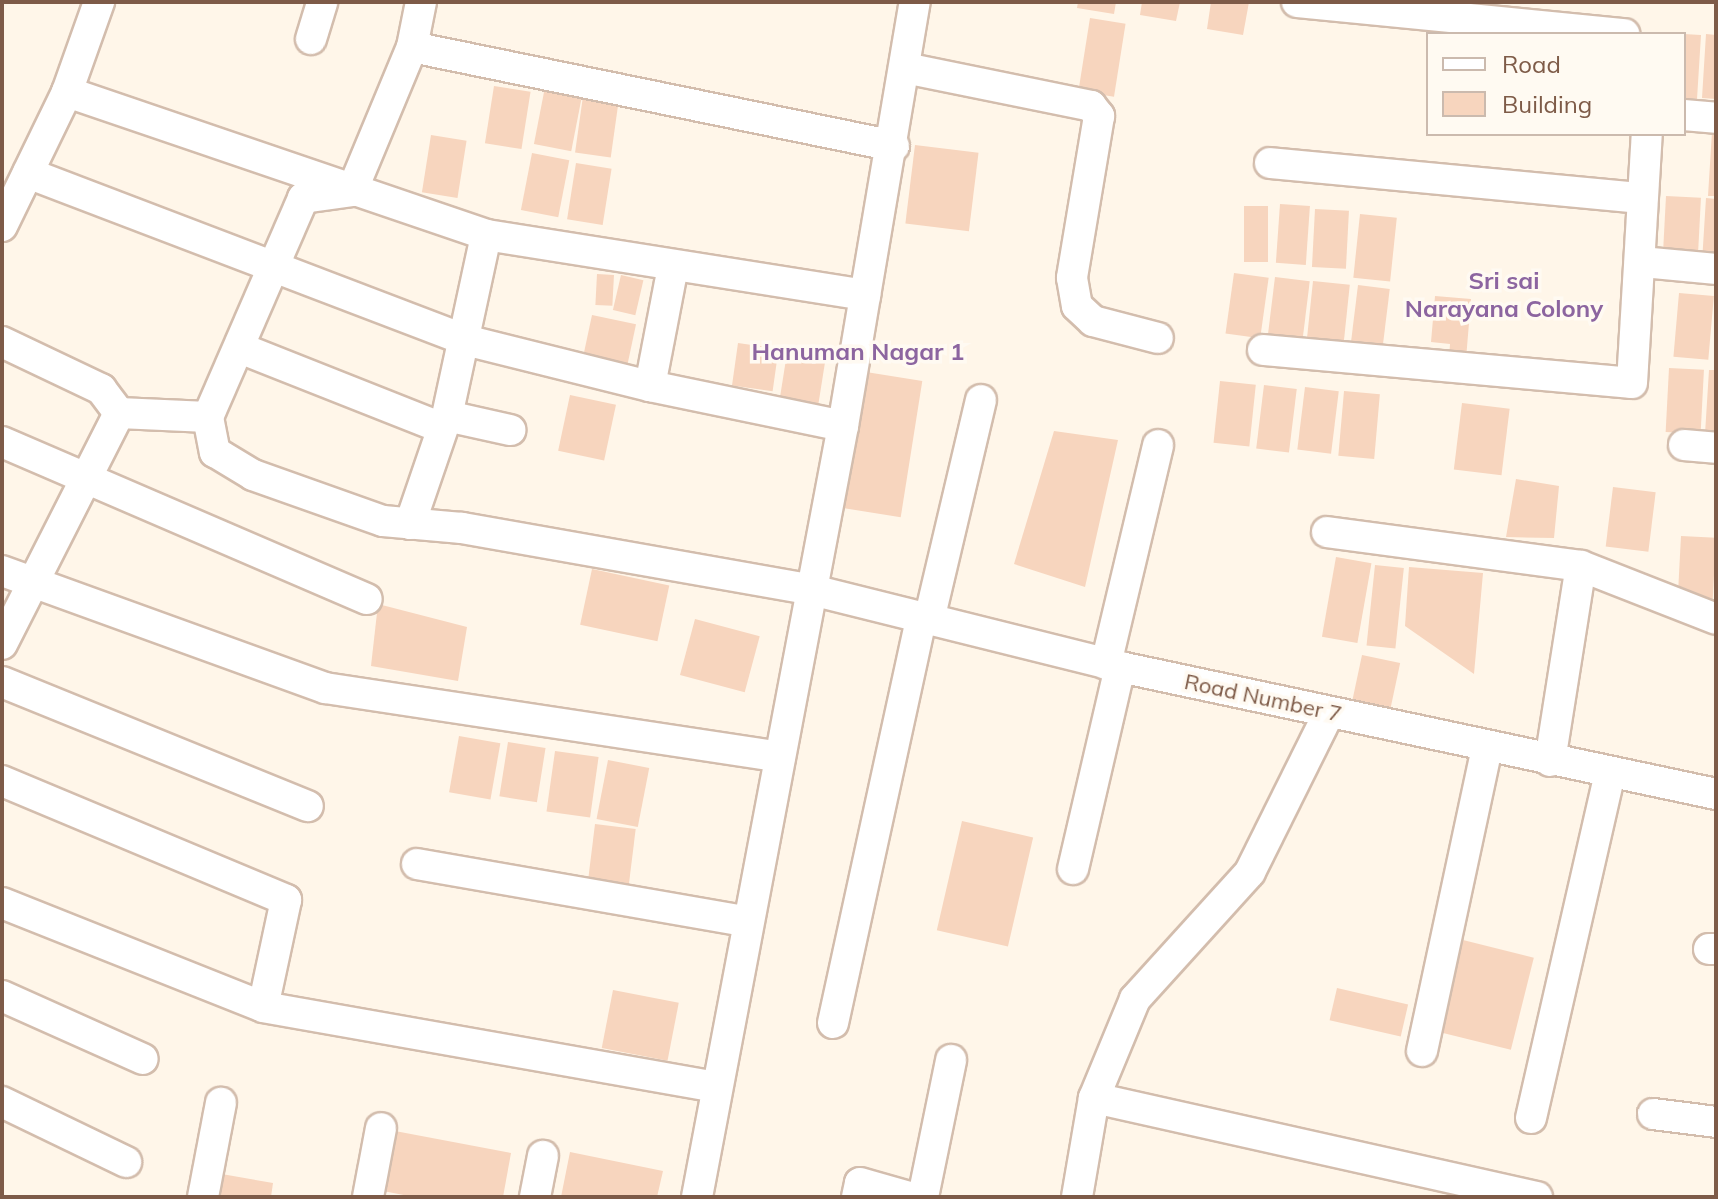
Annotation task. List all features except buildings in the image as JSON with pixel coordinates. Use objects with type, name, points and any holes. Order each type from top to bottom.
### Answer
[{"type":"street","points":[[2,226],[67,92],[99,2]]},
{"type":"street","points":[[311,39],[322,2]]},
{"type":"street","points":[[352,191],[412,47],[421,2]]},
{"type":"street","points":[[697,1197],[843,426],[894,146],[915,2]]},
{"type":"street","points":[[1297,2],[1604,32]]},
{"type":"street","points":[[412,47],[894,146]]},
{"type":"street","points":[[905,68],[1091,106],[1099,116],[1072,278],[1077,306],[1093,321],[1158,338]]},
{"type":"street","points":[[67,92],[486,235],[865,295]]},
{"type":"street","points":[[1686,115],[1716,118]]},
{"type":"street","points":[[1263,350],[1632,383],[1642,262],[1642,198],[1647,136]]},
{"type":"street","points":[[1270,163],[1642,198]]},
{"type":"street","points":[[28,173],[465,340],[650,386],[843,426]]},
{"type":"street","points":[[119,413],[208,417],[303,198],[352,191]]},
{"type":"street","points":[[410,524],[444,422],[465,340],[486,235]]},
{"type":"street","points":[[1642,262],[1716,269]]},
{"type":"street","points":[[650,386],[673,266]]},
{"type":"street","points":[[2,342],[101,389],[119,413]]},
{"type":"street","points":[[240,348],[444,422],[510,430]]},
{"type":"street","points":[[833,1023],[925,619],[981,400]]},
{"type":"street","points":[[2,644],[82,477],[119,413]]},
{"type":"street","name":"Road Number 7","points":[[208,417],[215,452],[253,475],[383,521],[462,528],[812,590],[1113,666],[1487,748],[1716,794]]},
{"type":"street","points":[[2,442],[367,599]]},
{"type":"street","points":[[1073,869],[1158,445]]},
{"type":"street","points":[[1684,445],[1716,448]]},
{"type":"street","points":[[1327,532],[1581,566],[1716,619]]},
{"type":"street","points":[[1550,761],[1581,566]]},
{"type":"street","points":[[2,571],[29,585],[325,688],[780,757]]},
{"type":"street","points":[[2,682],[308,806]]},
{"type":"street","points":[[1077,1197],[1094,1098],[1135,999],[1250,872],[1329,713]]},
{"type":"street","points":[[1422,1051],[1487,748]]},
{"type":"street","points":[[1531,1118],[1610,773]]},
{"type":"street","points":[[2,781],[286,900],[263,1007]]},
{"type":"street","points":[[417,864],[748,922]]},
{"type":"street","points":[[2,903],[263,1007],[717,1087]]},
{"type":"street","points":[[2,996],[143,1059]]},
{"type":"street","points":[[923,1197],[951,1060]]},
{"type":"street","points":[[1094,1098],[1537,1197]]},
{"type":"street","points":[[2,1102],[126,1162]]},
{"type":"street","points":[[203,1197],[221,1103]]},
{"type":"street","points":[[1653,1114],[1716,1122]]},
{"type":"street","points":[[368,1197],[381,1128]]},
{"type":"street","points":[[535,1197],[543,1156]]},
{"type":"street","points":[[857,1197],[860,1183],[909,1197]]},
{"type":"district","name":"Sri sai Narayana Colony","points":[[1504,295]]},
{"type":"district","name":"Hanuman Nagar 1","points":[[858,352]]}]
